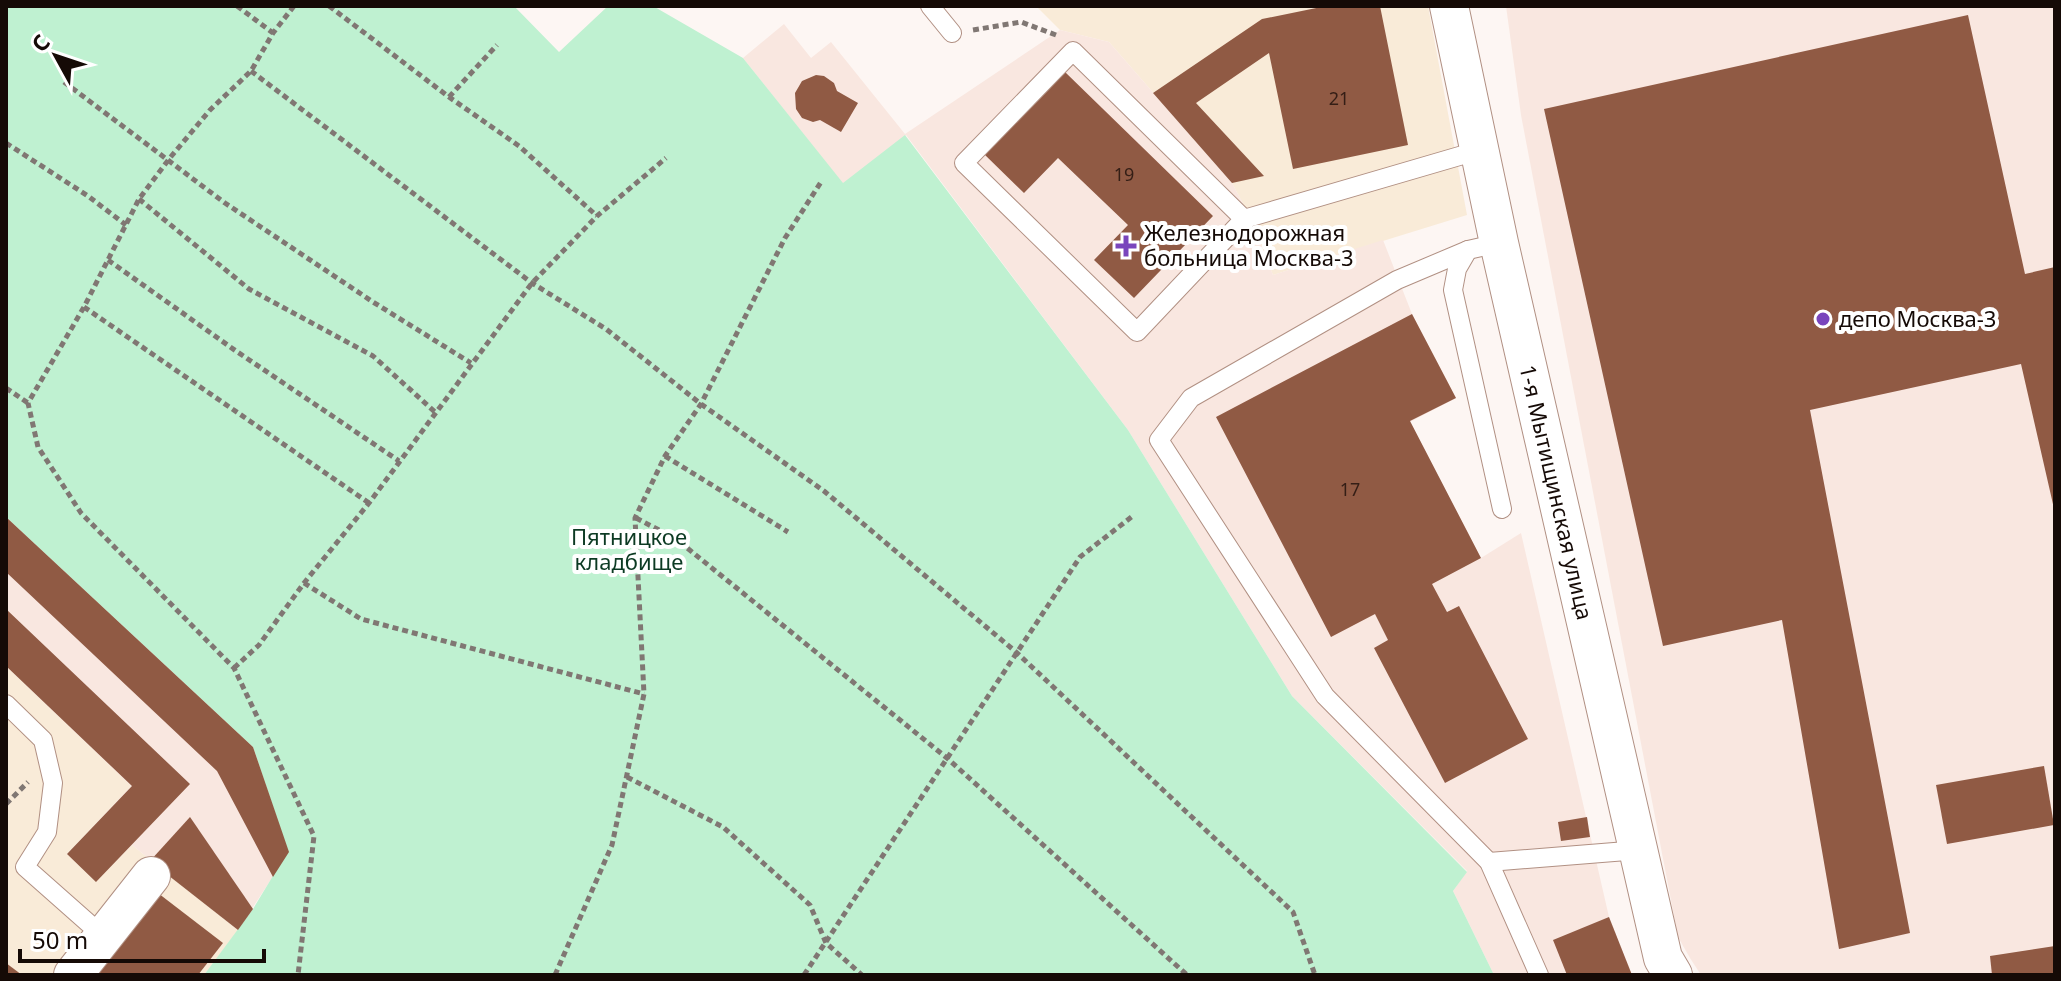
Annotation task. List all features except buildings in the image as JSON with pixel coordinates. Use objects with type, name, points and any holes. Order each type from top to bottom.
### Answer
[{"type":"street","name":"1-я Мытищинская улица","points":[[1449,6],[1480,150],[1483,246],[1639,850],[1663,958],[1673,975]]},
{"type":"street","points":[[73,975],[151,876]]},
{"type":"lane","points":[[930,6],[952,33]]},
{"type":"lane","points":[[1244,219],[1073,51],[964,163],[1137,332],[1244,219],[1480,150]]},
{"type":"lane","points":[[1483,246],[1457,269],[1453,290],[1502,509]]},
{"type":"lane","points":[[1483,246],[1397,280],[1191,398],[1159,440],[1325,696],[1489,862],[1539,975]]},
{"type":"lane","points":[[6,704],[43,740],[53,783],[47,832],[25,867],[103,936]]},
{"type":"lane","points":[[1489,862],[1639,850]]},
{"type":"path","points":[[237,6],[273,33]]},
{"type":"path","points":[[28,403],[84,307],[139,199],[210,110],[251,71],[273,33],[294,6]]},
{"type":"path","points":[[329,6],[519,146],[597,216]]},
{"type":"path","points":[[952,33],[1021,22],[1055,34],[1073,51]]},
{"type":"path","points":[[449,97],[497,45]]},
{"type":"path","points":[[251,71],[532,283],[606,329],[701,404],[824,491],[1016,652],[1293,912],[1315,975]]},
{"type":"path","points":[[64,82],[225,203],[471,363]]},
{"type":"path","points":[[6,143],[88,196],[126,225]]},
{"type":"path","points":[[234,668],[259,645],[369,503],[532,283],[597,216],[666,158]]},
{"type":"path","points":[[555,975],[612,845],[644,694],[635,518],[665,456],[701,404],[785,238],[821,182]]},
{"type":"path","points":[[139,199],[249,289],[373,356],[435,412]]},
{"type":"path","points":[[108,260],[399,461]]},
{"type":"path","points":[[84,307],[369,503]]},
{"type":"path","points":[[6,388],[28,403],[38,447],[81,513],[234,668],[314,836],[298,975]]},
{"type":"path","points":[[665,456],[788,532]]},
{"type":"path","points":[[804,975],[1080,557],[1134,515]]},
{"type":"path","points":[[635,518],[676,539],[947,758],[1187,975]]},
{"type":"path","points":[[304,583],[361,619],[644,694]]},
{"type":"path","points":[[627,777],[723,827],[810,905],[826,943],[862,975]]},
{"type":"shaded area","points":[[1036,6],[1428,6],[1467,215],[1273,275],[1250,217],[1232,183],[1109,42],[1060,30]]},
{"type":"shaded area","points":[[1506,6],[2055,6],[2055,975],[1701,975],[1678,937],[1521,115]]},
{"type":"shaded area","points":[[784,24],[811,58],[831,42],[905,134],[1060,30],[1109,42],[1232,183],[1250,217],[1273,275],[1383,240],[1412,314],[1456,398],[1410,422],[1481,558],[1521,533],[1609,917],[1632,975],[1494,975],[1453,891],[1467,871],[1292,696],[1128,430],[906,135],[843,184],[743,58]]},
{"type":"shaded area","points":[[6,517],[253,747],[289,852],[238,930],[132,845],[96,882],[67,854],[131,786],[6,666]]},
{"type":"shaded area","points":[[6,666],[132,786],[67,854],[132,845],[238,930],[204,975],[6,975]]},
{"type":"green space","name":"Пятницкое кладбище","points":[[6,6],[514,6],[559,52],[608,6],[653,6],[743,58],[843,183],[905,135],[1128,430],[1292,696],[1467,872],[1453,891],[1494,975],[204,975],[253,909],[288,851],[253,747],[6,517]]},
{"type":"place","name":"Железнодорожная больница Москва-3","points":[[1126,246]]},
{"type":"place","name":"депо Москва-3","points":[[1823,319]]}]
